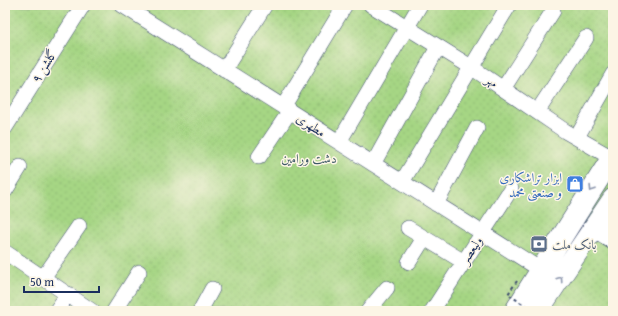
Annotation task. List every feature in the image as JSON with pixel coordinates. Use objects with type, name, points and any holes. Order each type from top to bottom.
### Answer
[{"type":"highway","points":[[515,311],[612,157]]},
{"type":"highway","points":[[538,311],[613,198]]},
{"type":"main road","points":[[594,228],[613,240]]},
{"type":"street","name":"گلشن ۹","points":[[5,128],[83,5]]},
{"type":"street","name":"مطهری","points":[[122,5],[541,270]]},
{"type":"street","points":[[224,70],[264,5]]},
{"type":"street","points":[[258,157],[345,5]]},
{"type":"street","points":[[339,142],[420,5]]},
{"type":"street","points":[[402,182],[509,5]]},
{"type":"street","name":"مهر","points":[[374,6],[537,112],[612,157]]},
{"type":"street","points":[[503,89],[553,11]]},
{"type":"street","points":[[537,112],[586,38]]},
{"type":"street","points":[[373,164],[438,47]]},
{"type":"street","points":[[577,137],[613,74]]},
{"type":"street","points":[[436,204],[477,128]]},
{"type":"street","points":[[5,191],[20,167]]},
{"type":"street","name":"ولیعصر","points":[[432,311],[510,189]]},
{"type":"street","points":[[43,278],[79,226]]},
{"type":"street","points":[[408,228],[464,262]]},
{"type":"street","points":[[409,262],[424,238]]},
{"type":"street","points":[[6,255],[92,311]]},
{"type":"street","points":[[114,311],[139,272]]},
{"type":"street","points":[[368,311],[387,288]]},
{"type":"street","points":[[200,311],[212,289]]},
{"type":"street","points":[[56,311],[68,294]]},
{"type":"path","points":[[517,281],[508,294],[533,311]]},
{"type":"green space","name":"دشت ورامین","points":[[5,5],[613,5],[613,311],[5,311]]},
{"type":"place","name":"ابزار تراشکاری و صنعتی محمد","points":[[575,184]]},
{"type":"place","name":"بانک ملت","points":[[539,244]]}]
